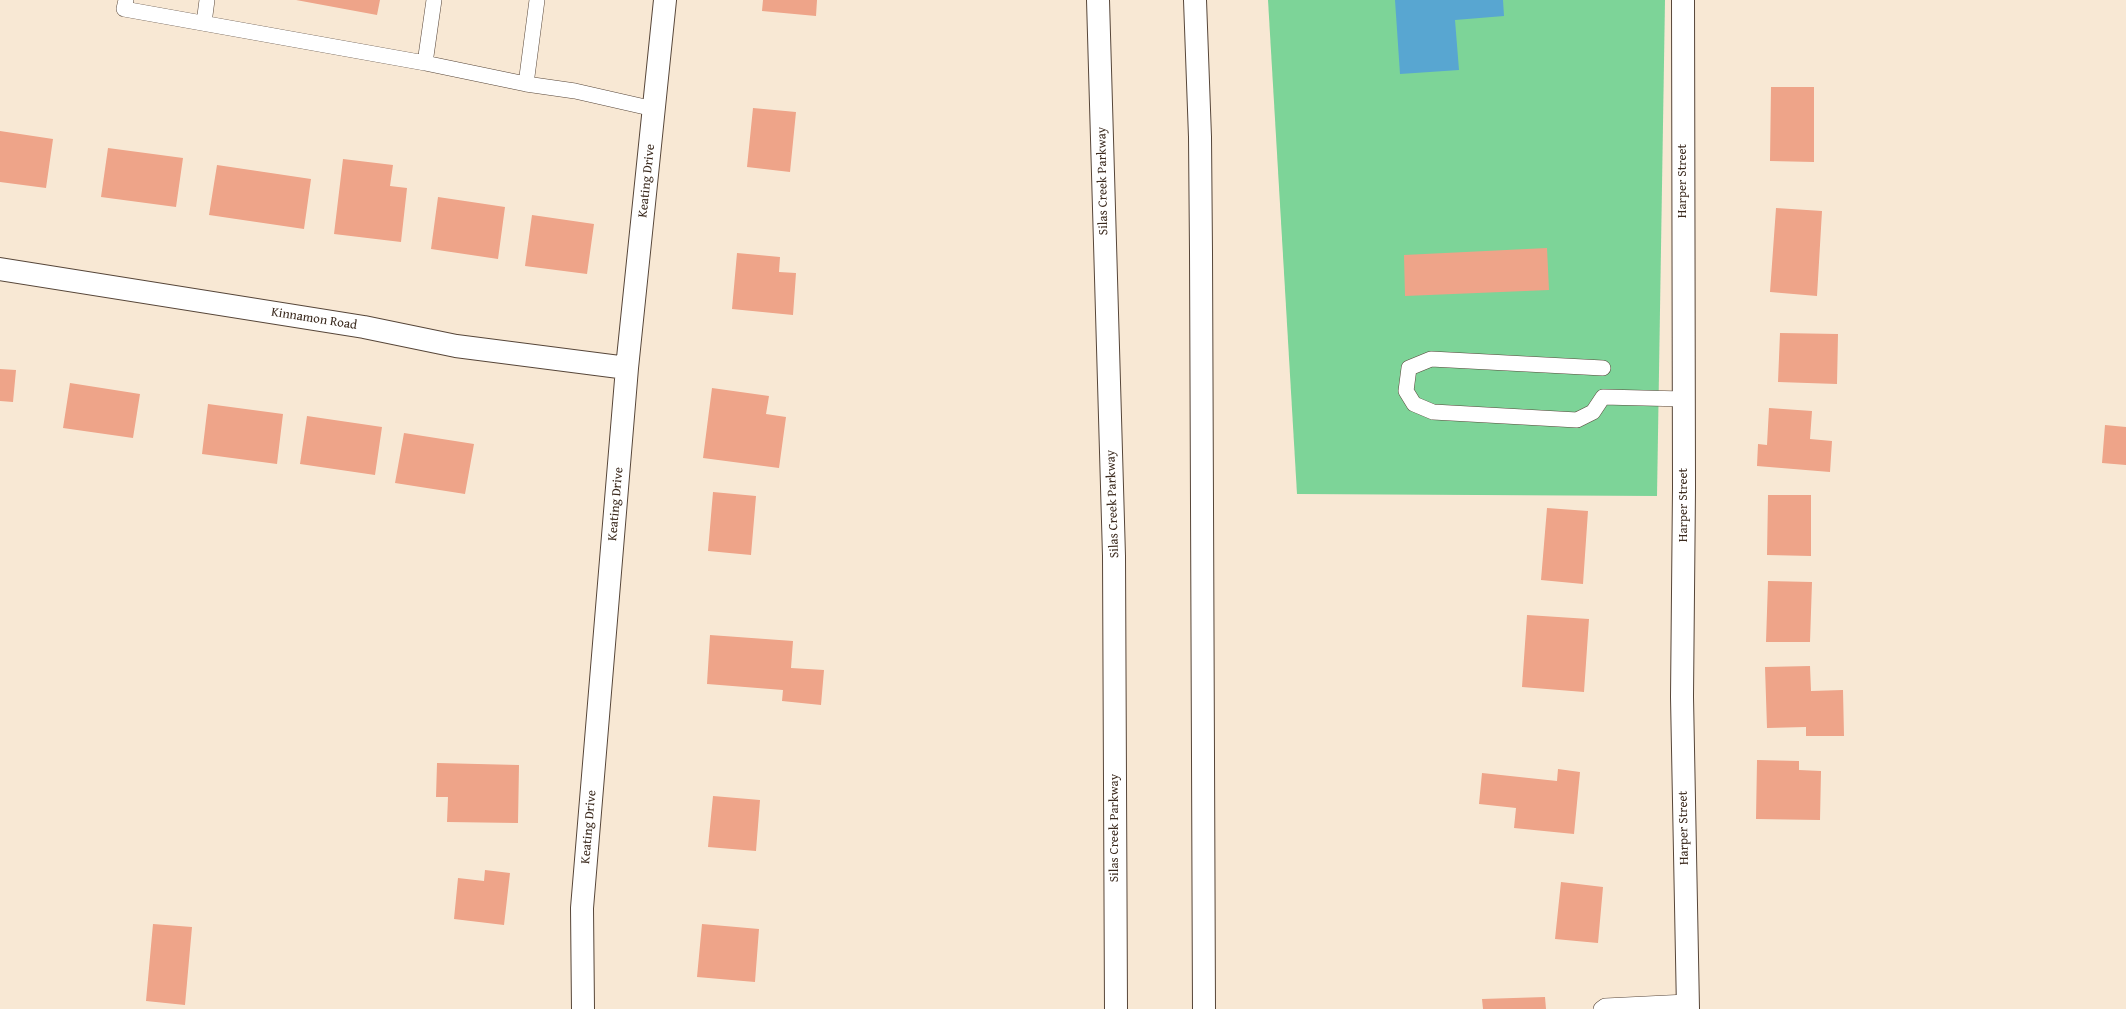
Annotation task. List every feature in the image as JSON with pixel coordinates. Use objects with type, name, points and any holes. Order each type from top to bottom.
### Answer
[{"type":"street","name":"Keating Drive","points":[[583,1009],[582,908],[627,368],[666,0]]},
{"type":"street","name":"Silas Creek Parkway","points":[[1098,0],[1114,556],[1116,1009]]},
{"type":"street","points":[[1195,0],[1200,121],[1202,252],[1204,1009]]},
{"type":"street","name":"Harper Street","points":[[1683,0],[1684,399],[1682,697],[1687,1005]]},
{"type":"street","name":"Kinnamon Road","points":[[0,269],[364,327],[456,346],[627,368]]},
{"type":"lane","points":[[126,0],[124,9],[425,63],[526,84],[575,91],[654,109]]},
{"type":"lane","points":[[204,23],[207,0]]},
{"type":"lane","points":[[425,63],[434,0]]},
{"type":"lane","points":[[526,84],[537,0]]},
{"type":"lane","points":[[1603,368],[1431,359],[1409,368],[1406,391],[1414,404],[1433,412],[1577,420],[1593,412],[1603,397],[1684,399]]},
{"type":"lane","points":[[1601,1009],[1605,1006],[1687,1005]]},
{"type":"green space","points":[[1268,0],[1665,0],[1657,496],[1297,494]]},
{"type":"water","points":[[1395,0],[1503,0],[1504,16],[1455,20],[1459,70],[1400,74]]},
{"type":"building","points":[[296,0],[380,0],[377,15]]},
{"type":"building","points":[[763,0],[817,0],[816,16],[762,11]]},
{"type":"building","points":[[1771,87],[1814,87],[1814,162],[1770,161]]},
{"type":"building","points":[[753,108],[796,112],[790,172],[747,167]]},
{"type":"building","points":[[0,131],[53,139],[46,188],[0,182]]},
{"type":"building","points":[[108,148],[183,158],[176,207],[101,197]]},
{"type":"building","points":[[343,159],[393,165],[390,186],[407,188],[401,242],[334,234]]},
{"type":"building","points":[[217,165],[311,179],[304,229],[209,215]]},
{"type":"building","points":[[438,197],[505,207],[498,259],[431,249]]},
{"type":"building","points":[[1776,208],[1822,211],[1817,296],[1770,292]]},
{"type":"building","points":[[532,215],[594,224],[587,274],[525,266]]},
{"type":"building","points":[[1547,248],[1549,290],[1405,296],[1404,255]]},
{"type":"building","points":[[737,253],[780,257],[779,272],[796,273],[793,315],[732,309]]},
{"type":"building","points":[[1780,333],[1838,334],[1837,384],[1778,382]]},
{"type":"building","points":[[0,369],[16,370],[13,402],[0,401]]},
{"type":"building","points":[[70,383],[140,394],[133,438],[63,428]]},
{"type":"building","points":[[712,388],[769,396],[766,414],[786,417],[779,468],[703,458]]},
{"type":"building","points":[[208,404],[283,414],[277,464],[202,454]]},
{"type":"building","points":[[1769,408],[1812,411],[1810,439],[1832,441],[1830,472],[1757,466],[1758,444],[1767,445]]},
{"type":"building","points":[[307,416],[382,427],[375,475],[300,464]]},
{"type":"building","points":[[2105,425],[2126,427],[2126,465],[2102,463]]},
{"type":"building","points":[[404,433],[474,444],[465,494],[395,483]]},
{"type":"building","points":[[713,492],[756,496],[751,555],[708,551]]},
{"type":"building","points":[[1768,495],[1811,495],[1811,556],[1767,555]]},
{"type":"building","points":[[1547,508],[1588,511],[1583,584],[1541,580]]},
{"type":"building","points":[[1768,581],[1812,582],[1810,642],[1766,642]]},
{"type":"building","points":[[1527,615],[1589,619],[1584,692],[1522,687]]},
{"type":"building","points":[[710,635],[793,641],[791,668],[824,670],[821,705],[782,701],[783,690],[707,684]]},
{"type":"building","points":[[1810,666],[1811,691],[1843,690],[1844,736],[1806,736],[1806,727],[1767,728],[1765,667]]},
{"type":"building","points":[[1757,760],[1799,761],[1799,770],[1821,771],[1820,820],[1756,819]]},
{"type":"building","points":[[437,763],[519,765],[518,823],[447,822],[448,797],[436,797]]},
{"type":"building","points":[[1558,769],[1580,772],[1574,834],[1514,828],[1516,808],[1479,804],[1482,773],[1557,781]]},
{"type":"building","points":[[713,796],[760,800],[756,851],[708,847]]},
{"type":"building","points":[[485,870],[510,873],[504,925],[454,919],[458,878],[484,881]]},
{"type":"building","points":[[1561,882],[1603,887],[1598,943],[1555,939]]},
{"type":"building","points":[[153,924],[192,927],[185,1005],[146,1001]]},
{"type":"building","points":[[702,924],[759,929],[755,982],[697,977]]},
{"type":"building","points":[[1545,997],[1546,1009],[1483,1009],[1482,999]]}]
